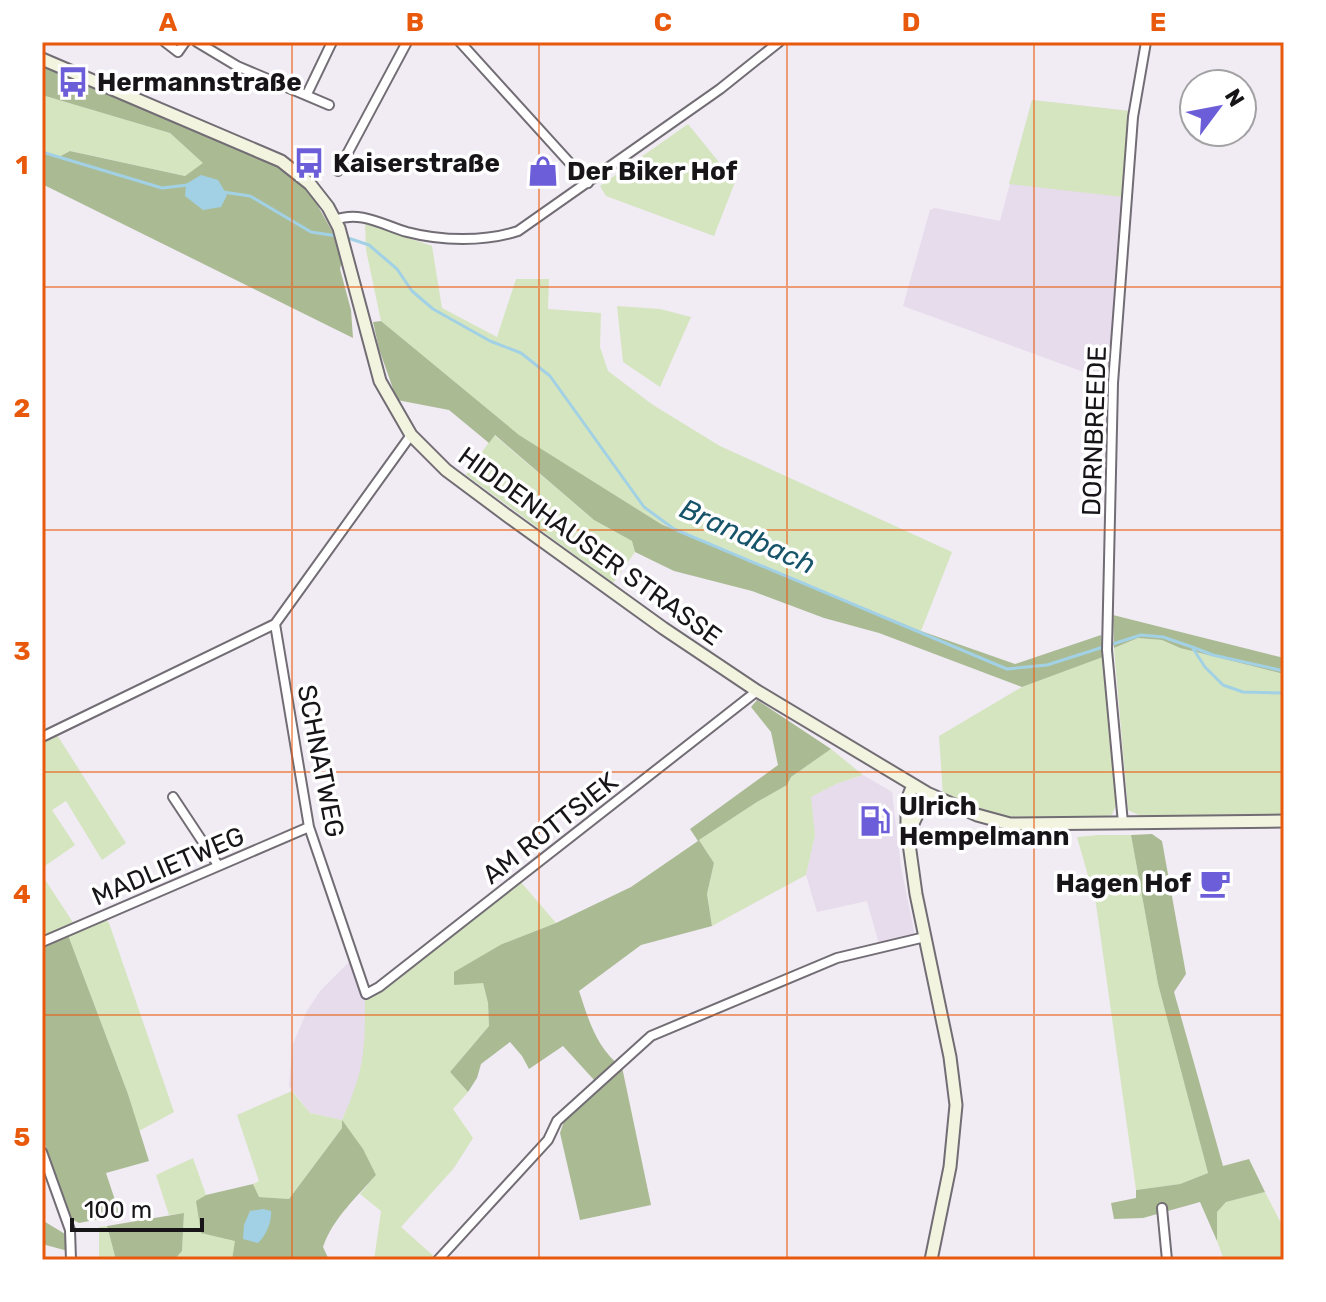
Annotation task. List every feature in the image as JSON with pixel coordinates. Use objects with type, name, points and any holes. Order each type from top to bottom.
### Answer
[{"type":"main road","name":"HIDDENHAUSER STRASSE","points":[[42,59],[281,161],[310,184],[337,224],[380,381],[411,435],[446,470],[509,517],[663,628],[757,691],[927,793],[977,815],[1010,824],[1284,821]]},
{"type":"main road","points":[[913,785],[907,800],[910,854],[950,1057],[956,1105],[950,1167],[931,1260]]},
{"type":"main road","points":[[910,854],[911,829],[927,793]]},
{"type":"street","points":[[165,42],[178,52],[185,42]]},
{"type":"street","points":[[197,42],[237,66],[329,105]]},
{"type":"street","points":[[307,94],[332,42]]},
{"type":"street","points":[[338,171],[407,42]]},
{"type":"street","points":[[460,42],[588,183]]},
{"type":"street","points":[[337,224],[352,215],[408,232],[446,238],[503,236],[531,224],[720,89],[779,42]]},
{"type":"street","name":"DORNBREEDE","points":[[1123,823],[1107,654],[1113,383],[1133,117],[1146,42]]},
{"type":"street","points":[[42,737],[275,624],[411,435]]},
{"type":"street","name":"SCHNATWEG","points":[[275,624],[309,827],[366,994]]},
{"type":"street","name":"AM ROTTSIEK","points":[[366,994],[379,987],[757,691]]},
{"type":"street","points":[[173,797],[218,865]]},
{"type":"street","name":"MADLIETWEG","points":[[42,942],[309,827]]},
{"type":"street","points":[[438,1260],[548,1140],[557,1121],[651,1036],[837,958],[925,937]]},
{"type":"street","points":[[42,1152],[70,1230],[71,1260]]},
{"type":"street","points":[[1162,1208],[1167,1258],[1177,1260]]},
{"type":"shaded area","points":[[1032,100],[1130,111],[1109,371],[1103,379],[903,306],[930,210],[935,208],[1000,221]]},
{"type":"shaded area","points":[[863,775],[892,792],[901,867],[915,936],[879,944],[867,901],[817,912],[806,875],[815,835],[810,797]]},
{"type":"shaded area","points":[[351,960],[365,1000],[365,1056],[359,1082],[342,1120],[310,1113],[289,1086],[293,1044],[307,1011],[321,990]]},
{"type":"green space","points":[[42,64],[259,155],[285,170],[314,199],[332,231],[342,260],[340,269],[351,310],[353,338],[42,184],[42,152],[57,158],[70,151],[185,176],[203,163],[170,133],[42,95]]},
{"type":"green space","points":[[42,95],[170,133],[204,163],[185,176],[71,151],[57,158],[42,152]]},
{"type":"green space","points":[[1032,100],[1130,111],[1123,197],[1009,184]]},
{"type":"green space","points":[[688,124],[735,182],[714,236],[606,196],[600,186]]},
{"type":"green space","points":[[365,223],[432,246],[442,308],[497,337],[516,279],[549,279],[548,309],[601,313],[600,347],[608,371],[653,405],[720,446],[952,552],[921,631],[661,524],[518,435],[381,321],[366,250]]},
{"type":"green space","points":[[617,306],[660,309],[691,317],[660,387],[623,362]]},
{"type":"green space","points":[[381,321],[519,435],[661,524],[921,631],[1015,664],[1101,635],[1103,657],[1022,687],[879,633],[824,618],[752,591],[674,571],[635,552],[632,541],[594,520],[495,435],[489,443],[449,410],[397,400],[373,322]]},
{"type":"green space","points":[[494,435],[594,520],[632,541],[635,552],[613,583],[466,475]]},
{"type":"green space","points":[[1113,615],[1284,658],[1284,674],[1180,648],[1162,640],[1138,638],[1114,648]]},
{"type":"green space","points":[[1138,638],[1162,640],[1180,648],[1284,674],[1284,816],[1143,817],[1128,810],[1114,648]]},
{"type":"green space","points":[[1103,657],[1117,802],[1112,815],[1102,818],[1005,818],[943,795],[939,736],[1022,687]]},
{"type":"green space","points":[[757,700],[831,749],[791,777],[787,785],[699,840],[714,863],[707,894],[712,926],[641,945],[579,991],[600,1043],[622,1067],[651,1205],[580,1220],[560,1133],[564,1121],[597,1087],[595,1081],[563,1046],[529,1069],[510,1042],[481,1064],[468,1092],[450,1072],[489,1026],[488,1003],[483,983],[454,985],[454,972],[502,944],[556,923],[631,887],[698,841],[690,829],[778,765],[771,732],[751,707]]},
{"type":"green space","points":[[57,735],[126,843],[102,860],[66,801],[52,810],[75,845],[42,868],[42,742]]},
{"type":"green space","points":[[831,749],[863,775],[811,797],[815,835],[806,875],[712,926],[707,894],[714,863],[699,840],[787,785],[791,777]]},
{"type":"green space","points":[[1152,834],[1162,841],[1186,974],[1174,992],[1223,1166],[1249,1159],[1265,1192],[1226,1202],[1217,1212],[1217,1241],[1200,1202],[1143,1218],[1114,1219],[1111,1203],[1136,1198],[1136,1190],[1180,1184],[1208,1173],[1158,984],[1131,835]]},
{"type":"green space","points":[[1131,835],[1158,984],[1208,1173],[1180,1184],[1136,1190],[1096,904],[1077,837]]},
{"type":"green space","points":[[42,875],[74,924],[42,937]]},
{"type":"green space","points":[[520,881],[556,923],[502,944],[483,983],[489,1026],[450,1072],[468,1092],[453,1109],[473,1138],[454,1168],[401,1227],[438,1260],[374,1260],[381,1211],[360,1194],[376,1175],[342,1122],[342,1128],[289,1199],[258,1197],[253,1184],[259,1181],[237,1115],[292,1091],[310,1113],[342,1120],[362,1062],[365,1000]]},
{"type":"green space","points":[[104,918],[109,923],[174,1112],[139,1131],[68,935]]},
{"type":"green space","points":[[68,935],[128,1094],[149,1161],[106,1173],[120,1215],[79,1223],[71,1219],[42,1136],[42,946]]},
{"type":"green space","points":[[342,1120],[363,1149],[376,1175],[346,1208],[327,1236],[323,1247],[329,1260],[271,1260],[270,1257],[232,1260],[235,1241],[201,1233],[196,1201],[206,1195],[253,1184],[259,1197],[289,1199],[342,1128]]},
{"type":"green space","points":[[193,1158],[206,1195],[196,1202],[236,1241],[232,1260],[174,1260],[182,1251],[184,1213],[169,1215],[156,1175]]},
{"type":"green space","points":[[1265,1192],[1284,1229],[1284,1260],[1224,1260],[1217,1241],[1217,1212],[1226,1202]]},
{"type":"green space","points":[[184,1213],[182,1251],[174,1260],[116,1260],[107,1226]]},
{"type":"green space","points":[[42,1220],[65,1234],[68,1251],[42,1244]]},
{"type":"green space","points":[[107,1226],[116,1260],[99,1260],[99,1227]]},
{"type":"water","points":[[201,175],[218,180],[227,195],[221,207],[203,210],[185,196],[186,184]]},
{"type":"water","points":[[250,1211],[271,1211],[264,1236],[258,1243],[243,1239],[244,1225]]},
{"type":"waterway","points":[[42,152],[162,188],[188,185]]},
{"type":"waterway","name":"Brandbach","points":[[223,192],[250,196],[311,232],[337,236]]},
{"type":"waterway","name":"Brandbach","points":[[345,237],[369,245],[397,269],[412,291],[433,309],[490,341],[521,353],[550,376],[644,507],[674,529],[1007,669],[1047,665],[1141,635],[1163,637],[1192,647],[1205,667],[1223,685],[1243,692],[1284,693]]},
{"type":"waterway","points":[[1192,647],[1213,655],[1284,671]]},
{"type":"place","name":"Hermannstraße","points":[[73,82]]},
{"type":"place","name":"Kaiserstraße","points":[[309,163]]},
{"type":"place","name":"Der Biker Hof","points":[[543,171]]},
{"type":"place","name":"Ulrich Hempelmann","points":[[875,821]]},
{"type":"place","name":"Hagen Hof","points":[[1215,883]]}]
